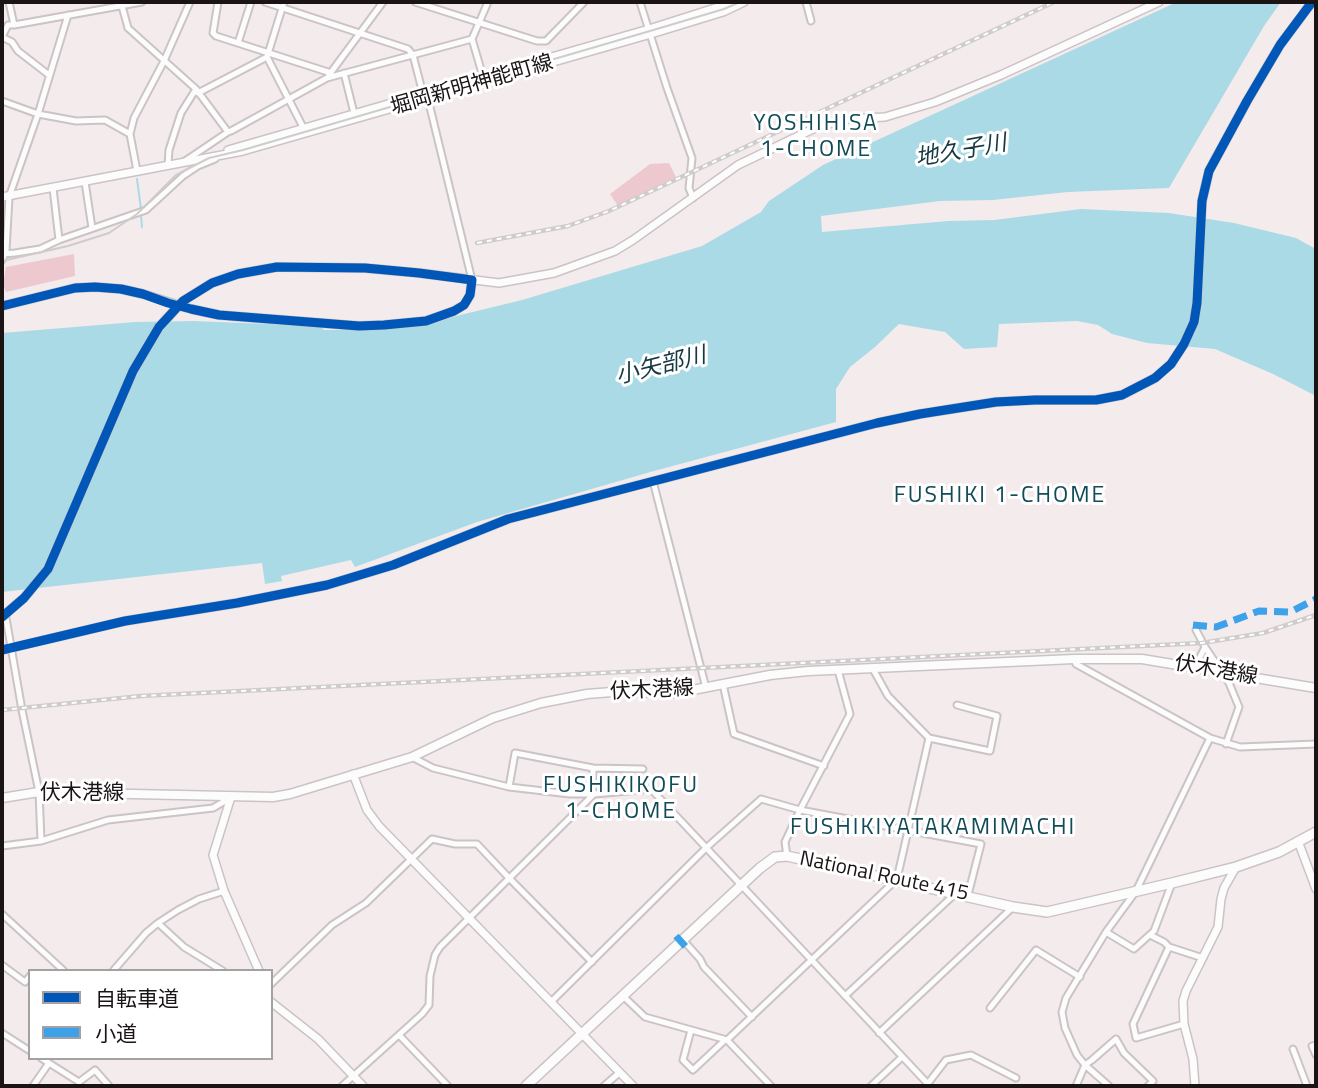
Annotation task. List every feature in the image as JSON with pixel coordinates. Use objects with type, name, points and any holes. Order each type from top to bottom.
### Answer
[{"type":"highway","name":"National Route 415","points":[[526,1086],[760,867],[775,858],[787,856],[1047,912],[1236,867],[1279,852],[1316,832]]},
{"type":"main road","name":"伏木港線","points":[[2,798],[39,792],[273,797],[412,757],[493,718],[541,703],[612,692],[677,693],[777,674],[1074,659],[1142,659],[1316,688]]},
{"type":"street","points":[[9,2],[14,25]]},
{"type":"street","points":[[49,75],[18,51],[12,42],[2,37],[8,25],[142,2]]},
{"type":"street","points":[[137,171],[130,134],[134,118],[164,61],[190,2]]},
{"type":"street","points":[[218,2],[213,33],[216,36],[329,76]]},
{"type":"street","points":[[238,43],[251,2]]},
{"type":"street","points":[[2,306],[75,288],[94,287],[121,289],[219,315],[359,326],[426,321],[464,305],[470,295],[472,280],[426,96],[413,55],[408,49],[283,5],[265,2]]},
{"type":"street","points":[[329,76],[383,2]]},
{"type":"street","points":[[415,2],[537,41],[546,41],[584,2]]},
{"type":"street","points":[[484,80],[472,39],[488,2]]},
{"type":"street","points":[[640,2],[692,158],[688,188],[693,198]]},
{"type":"street","name":"堀岡新明神能町線","points":[[650,32],[734,2]]},
{"type":"street","name":"堀岡新明神能町線","points":[[6,197],[222,156],[723,12],[744,2]]},
{"type":"street","points":[[806,2],[811,21]]},
{"type":"street","points":[[41,841],[39,792],[6,618],[2,615],[24,598],[48,569],[133,372],[159,327],[183,301],[212,284],[238,274],[277,267],[365,268],[499,283],[554,273],[615,251],[738,165],[816,128],[846,119],[884,117],[935,102],[1001,75],[1159,2]]},
{"type":"street","points":[[2,650],[125,621],[327,585],[393,565],[508,519],[877,423],[996,402],[1096,400],[1122,395],[1155,378],[1171,364],[1184,344],[1194,322],[1197,303],[1202,201],[1209,171],[1280,45],[1312,2]]},
{"type":"street","points":[[283,5],[268,54],[305,131]]},
{"type":"street","points":[[122,6],[128,28],[197,91],[228,132]]},
{"type":"street","points":[[2,260],[6,197],[38,114],[68,15]]},
{"type":"street","points":[[185,161],[228,132],[329,76],[472,39]]},
{"type":"street","points":[[168,165],[169,150],[181,113],[197,91],[268,54]]},
{"type":"street","points":[[344,73],[355,116]]},
{"type":"street","points":[[2,101],[38,114],[76,121],[105,120],[130,134]]},
{"type":"street","name":"堀岡新明神能町線","points":[[197,159],[305,131]]},
{"type":"street","points":[[3,253],[40,249],[145,210],[183,176],[222,156]]},
{"type":"street","points":[[85,181],[92,228]]},
{"type":"street","points":[[53,188],[59,240]]},
{"type":"street","points":[[653,481],[706,688]]},
{"type":"street","points":[[1196,630],[1223,673],[1239,707],[1226,744]]},
{"type":"street","points":[[1195,667],[1205,647]]},
{"type":"street","points":[[1074,659],[1076,664],[1210,738],[1226,744],[1240,747],[1316,744]]},
{"type":"street","points":[[873,668],[888,696],[929,738],[990,751],[997,716],[957,705]]},
{"type":"street","points":[[787,856],[785,842],[850,714],[838,670]]},
{"type":"street","points":[[723,684],[734,734],[824,766]]},
{"type":"street","points":[[691,1030],[683,1060],[693,1070],[897,879],[929,738]]},
{"type":"street","points":[[1109,1086],[1077,1055],[1065,1028],[1062,1012],[1066,999],[1106,932],[1136,891],[1210,738]]},
{"type":"street","points":[[509,787],[516,753],[593,768],[643,769]]},
{"type":"street","points":[[412,757],[433,768],[509,787],[570,794],[651,789],[927,1085],[946,1060],[971,1055],[1016,1078]]},
{"type":"street","points":[[342,1086],[422,1014],[429,1005],[430,976],[435,955],[440,947],[593,794],[593,768]]},
{"type":"street","points":[[353,774],[367,810],[379,826],[633,1086]]},
{"type":"street","points":[[2,846],[41,841],[108,820],[213,808],[231,797]]},
{"type":"street","points":[[231,797],[214,855],[224,891],[258,969]]},
{"type":"street","points":[[551,1002],[706,848],[761,799],[800,810],[981,844],[968,895]]},
{"type":"street","points":[[273,982],[332,925],[366,904],[432,839],[455,844],[477,844],[592,962]]},
{"type":"street","points":[[1298,841],[1316,889]]},
{"type":"street","points":[[1195,1086],[1194,1059],[1184,1024],[1183,1001],[1218,927],[1223,888],[1236,867]]},
{"type":"street","points":[[1106,932],[1134,949],[1154,931],[1172,883]]},
{"type":"street","points":[[115,969],[144,934],[158,923],[200,899],[224,891]]},
{"type":"street","points":[[845,996],[956,893]]},
{"type":"street","points":[[879,1032],[1013,906]]},
{"type":"street","points":[[2,914],[62,969]]},
{"type":"street","points":[[158,923],[184,947],[220,969]]},
{"type":"street","points":[[1150,935],[1169,947],[1203,958]]},
{"type":"street","points":[[683,940],[704,967],[752,1017]]},
{"type":"street","points":[[1169,947],[1133,1024],[1136,1038],[1184,1024]]},
{"type":"street","points":[[990,1008],[1036,950],[1080,977]]},
{"type":"street","points":[[2,965],[25,982],[28,978]]},
{"type":"street","points":[[623,996],[645,1017],[726,1040],[771,1086]]},
{"type":"street","points":[[273,1005],[318,1039],[363,1086]]},
{"type":"street","points":[[2,1033],[28,1050]]},
{"type":"street","points":[[399,1035],[448,1086]]},
{"type":"street","points":[[1076,1086],[1085,1065],[1116,1039],[1124,1053],[1153,1081],[1148,1086]]},
{"type":"street","points":[[1316,1045],[1312,1046],[1316,1055]]},
{"type":"street","points":[[1293,1049],[1307,1086]]},
{"type":"street","points":[[871,1086],[902,1057]]},
{"type":"street","points":[[44,1060],[79,1082],[95,1070],[109,1086]]},
{"type":"street","points":[[33,1086],[49,1063]]},
{"type":"street","points":[[604,1086],[619,1073]]},
{"type":"shaded area","points":[[669,163],[676,177],[618,206],[610,194],[650,164]]},
{"type":"shaded area","points":[[74,254],[75,276],[6,292],[3,285],[6,267]]},
{"type":"water","points":[[1177,2],[1281,2],[1264,26],[1169,188],[940,201],[821,216],[822,232],[948,221],[994,220],[1081,209],[1169,213],[1234,223],[1296,238],[1316,249],[1316,396],[1215,349],[1147,343],[1112,334],[1098,325],[1077,321],[999,324],[997,347],[964,349],[945,332],[899,324],[850,367],[836,389],[836,422],[477,522],[355,567],[351,560],[281,576],[282,581],[265,584],[262,563],[2,592],[2,333],[135,322],[193,321],[320,326],[324,330],[365,330],[433,324],[522,300],[702,246],[761,212],[769,201],[823,165]]},
{"type":"waterway","points":[[137,179],[141,209]]},
{"type":"waterway","points":[[141,215],[142,227]]},
{"type":"tram line","points":[[2,261],[68,246],[109,233],[137,214],[176,175],[209,158],[650,31],[740,2]]},
{"type":"railway","points":[[477,243],[568,226],[609,211],[1054,2]]},
{"type":"railway","points":[[2,710],[141,696],[1202,643],[1263,633],[1316,615]]},
{"type":"marked path","points":[[1193,625],[1216,627],[1259,611],[1290,612],[1316,599]]},
{"type":"marked path","points":[[676,936],[686,947]]},
{"type":"cycle path","points":[[2,650],[125,621],[327,585],[393,565],[508,519],[877,423],[996,402],[1096,400],[1122,395],[1155,378],[1171,364],[1184,344],[1194,322],[1197,303],[1202,201],[1209,171],[1280,45],[1312,2]]},
{"type":"cycle path","points":[[2,306],[75,288],[95,287],[121,289],[168,303],[191,309],[219,315],[359,326],[384,325],[426,321],[454,311],[464,305],[470,295],[472,280],[365,268],[277,267],[238,274],[212,283],[183,301],[159,327],[133,371],[48,569],[24,598],[2,617]]},
{"type":"district","name":"YOSHIHISA 1-CHOME","points":[[816,137]]},
{"type":"district","name":"FUSHIKI 1-CHOME","points":[[1000,496]]},
{"type":"district","name":"FUSHIKIKOFU 1-CHOME","points":[[621,799]]},
{"type":"district","name":"FUSHIKIYATAKAMIMACHI","points":[[933,828]]},
{"type":"water label","name":"地久子川","points":[[961,152]]},
{"type":"water label","name":"小矢部川","points":[[661,367]]}]
